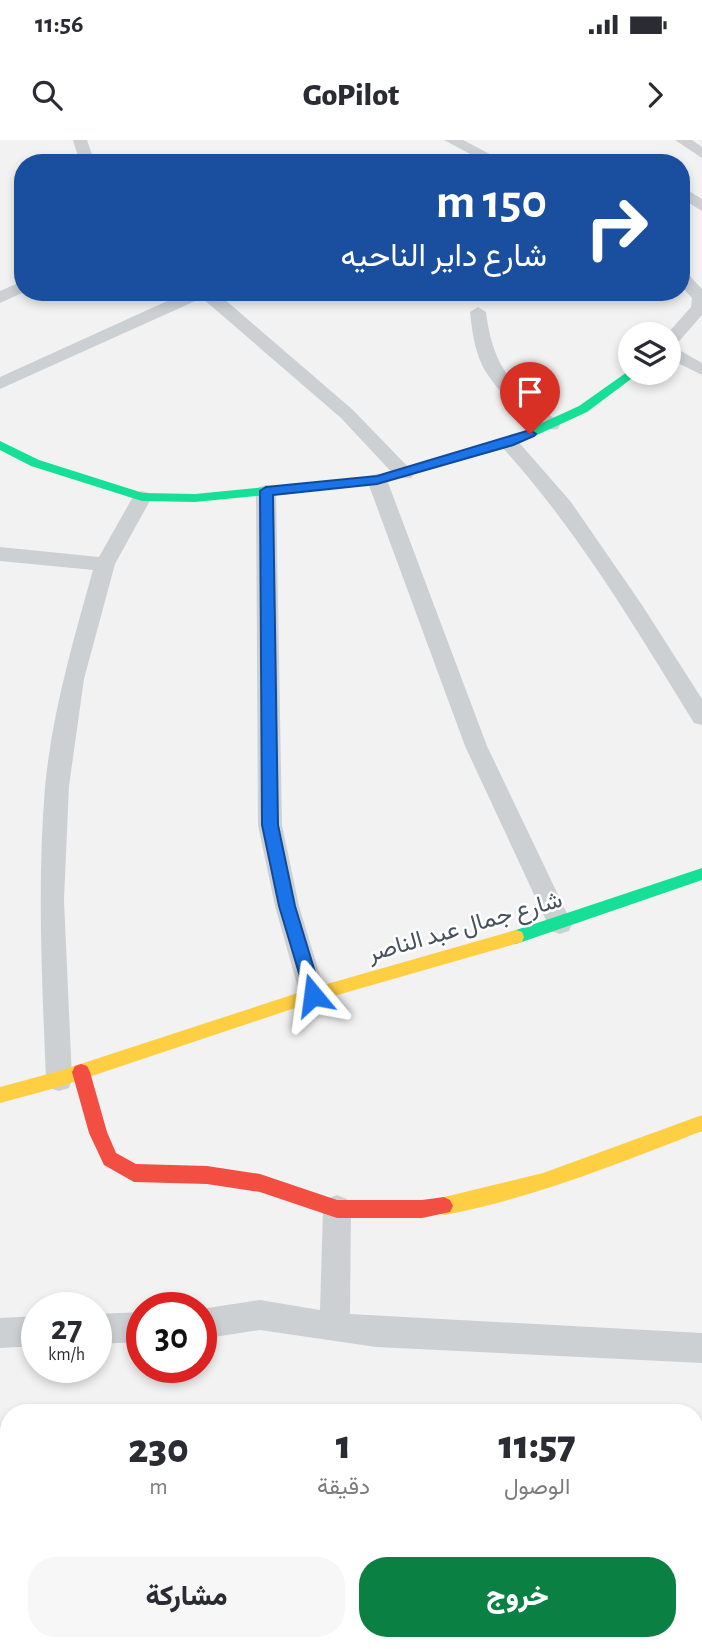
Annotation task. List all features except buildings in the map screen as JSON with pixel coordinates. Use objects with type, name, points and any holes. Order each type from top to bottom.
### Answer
[{"type":"street","points":[[682,140],[702,154]]},
{"type":"street","points":[[458,141],[482,154]]},
{"type":"street","points":[[690,286],[700,297],[693,329]]},
{"type":"street","points":[[0,384],[184,301]]},
{"type":"street","points":[[215,301],[347,414],[404,474]]},
{"type":"street","points":[[478,312],[480,342],[493,372],[518,401],[551,425]]},
{"type":"street","points":[[681,358],[702,370]]},
{"type":"street","points":[[0,445],[35,463],[142,497],[195,498],[377,480],[509,443],[583,409],[618,383]]},
{"type":"street","points":[[509,443],[536,471],[585,533],[702,717]]},
{"type":"street","points":[[377,480],[477,746],[560,924]]},
{"type":"street","points":[[266,491],[270,825],[287,906],[313,995]]},
{"type":"street","points":[[142,497],[105,564],[74,679],[57,786],[52,900],[70,1076],[110,1159],[134,1173],[207,1175],[260,1183],[337,1209],[422,1209],[480,1200],[554,1178],[702,1123]]},
{"type":"street","points":[[0,554],[105,564]]},
{"type":"street","name":"شارع جمال عبد الناصر","points":[[0,1096],[70,1076],[313,995],[560,924],[702,874]]},
{"type":"street","points":[[335,1328],[337,1209]]},
{"type":"street","points":[[217,1322],[260,1315],[335,1328],[449,1337],[702,1348]]},
{"type":"street","points":[[0,1333],[21,1332]]},
{"type":"traffic: fast","points":[[0,445],[35,463],[142,497],[195,498],[377,480],[509,443],[583,409],[618,384]]},
{"type":"traffic: fast","points":[[516,937],[702,874]]},
{"type":"traffic: slow","points":[[0,1095],[59,1079],[313,995],[516,937]]},
{"type":"traffic: slow","points":[[444,1206],[543,1182],[702,1123]]},
{"type":"traffic: jam","points":[[81,1072],[98,1133],[110,1159],[134,1173],[207,1175],[260,1183],[337,1209],[422,1209],[444,1206]]},
{"type":"route","points":[[313,995],[287,906],[270,825],[266,491],[377,480],[509,443],[530,434]]}]
